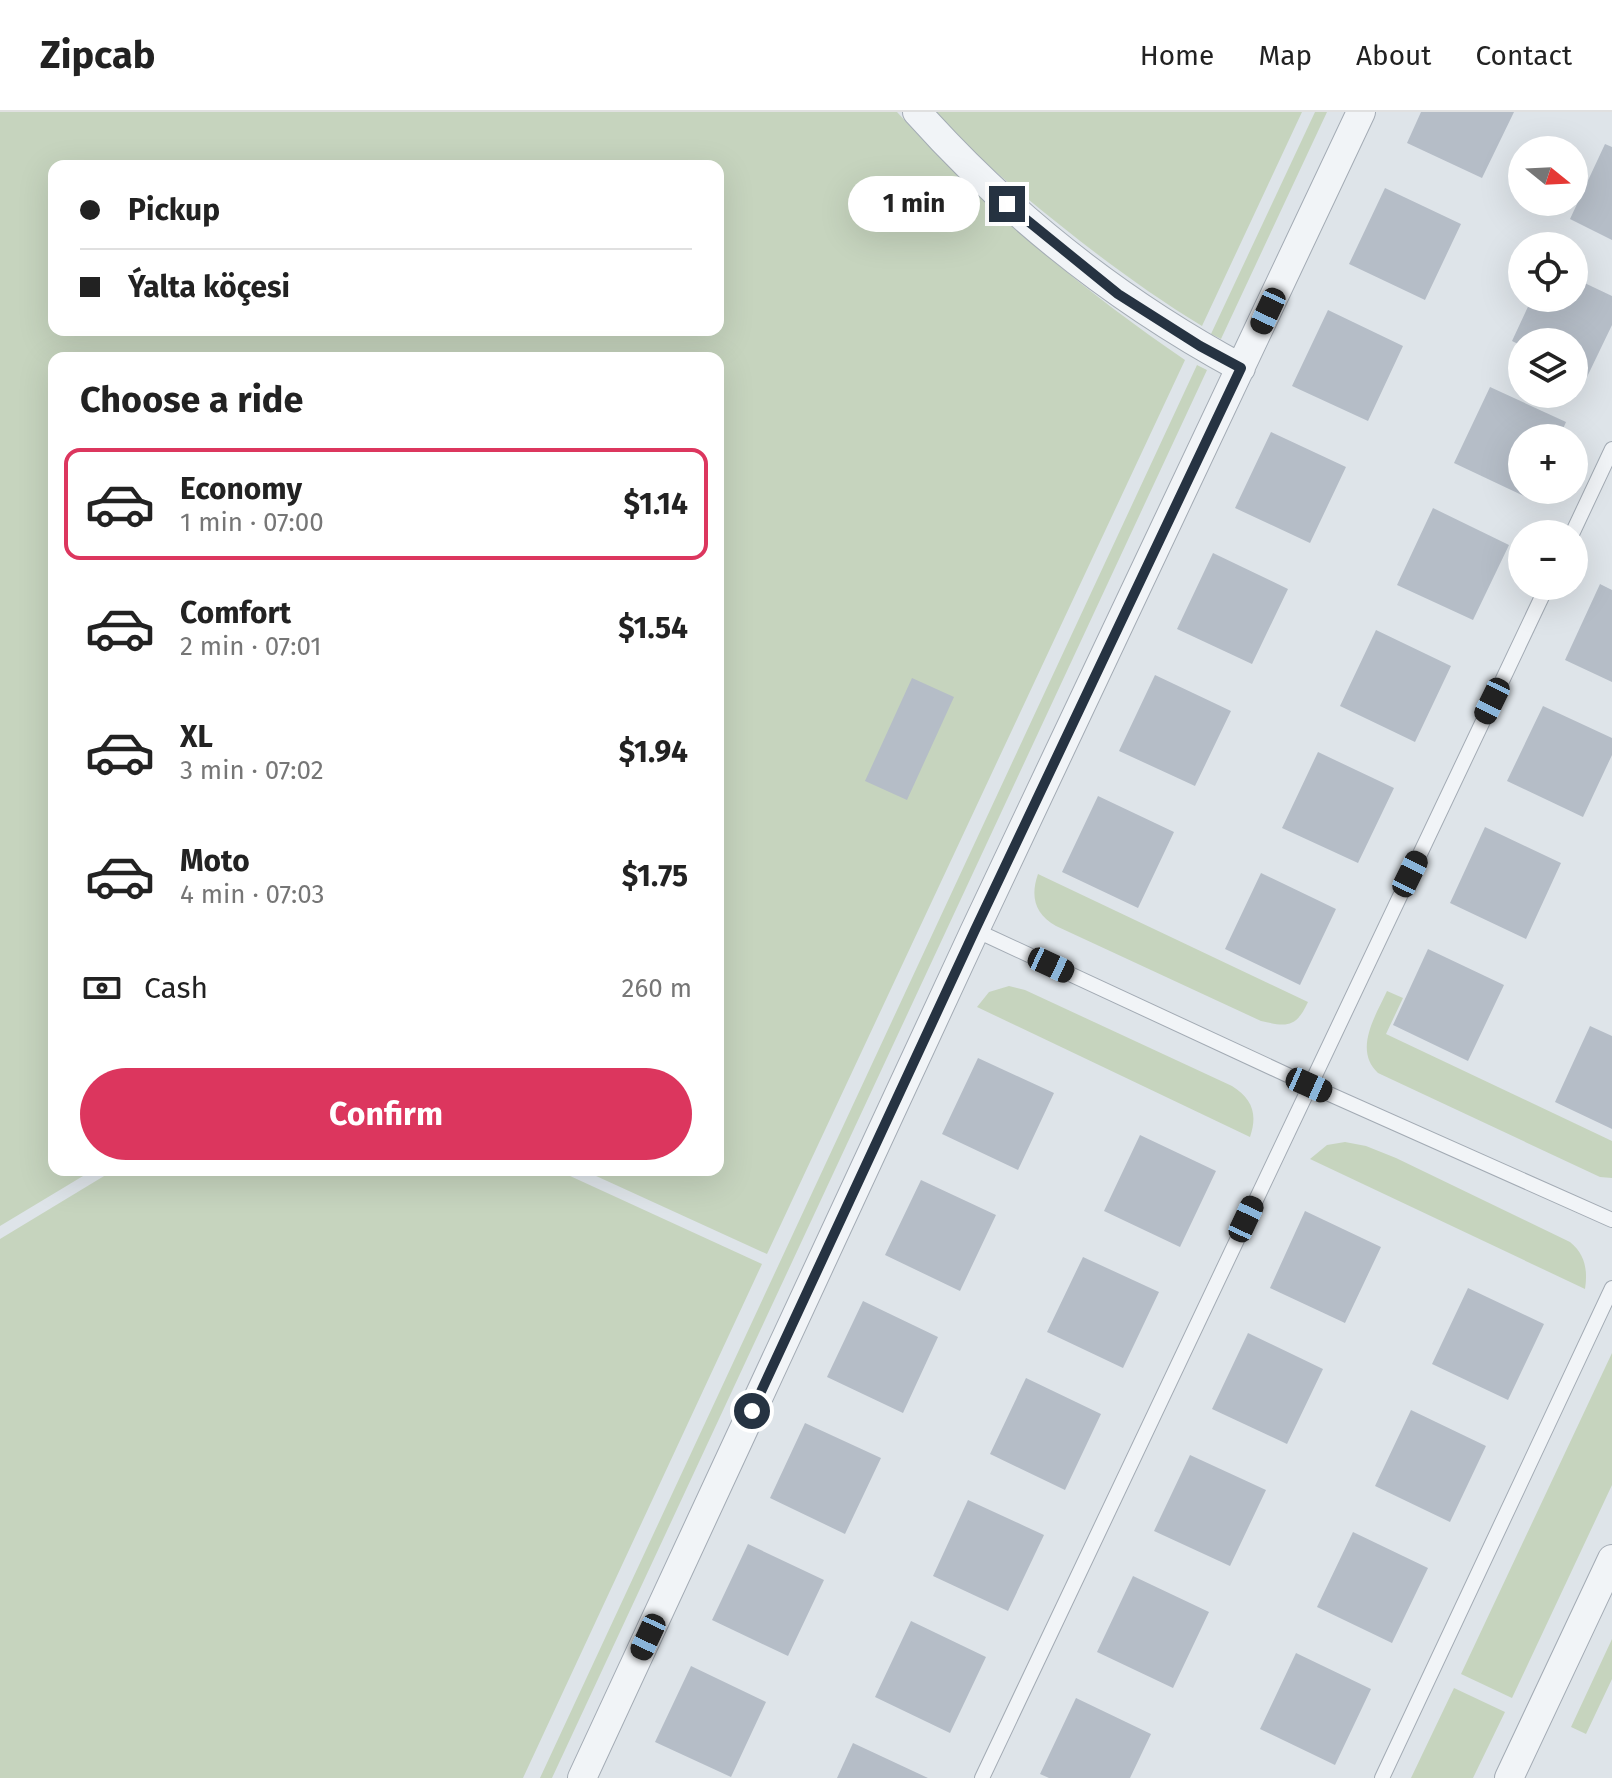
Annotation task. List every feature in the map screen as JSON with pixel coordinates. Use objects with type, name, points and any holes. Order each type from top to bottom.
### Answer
[{"type":"street","points":[[917,112],[955,155],[1069,257],[1118,294],[1241,368]]},
{"type":"street","points":[[582,1778],[975,930],[1361,112]]},
{"type":"street","points":[[1509,1778],[1612,1559]]},
{"type":"lane","points":[[1579,520],[1612,449]]},
{"type":"lane","points":[[982,1778],[1540,600]]},
{"type":"lane","points":[[975,930],[1309,1085],[1612,1220]]},
{"type":"lane","points":[[1382,1778],[1612,1288]]},
{"type":"green space","points":[[0,112],[897,112],[963,180],[1034,245],[1108,305],[1185,360],[767,1254],[596,1176],[724,1176],[724,352],[48,352],[48,1176],[83,1176],[0,1226]]},
{"type":"green space","points":[[933,112],[1302,112],[1202,326],[1066,230],[976,155]]},
{"type":"green space","points":[[1315,112],[1327,112],[1221,339],[1211,334]]},
{"type":"green space","points":[[1197,365],[1207,370],[552,1778],[540,1778]]},
{"type":"green space","points":[[1038,874],[1308,1002],[1299,1017],[1290,1024],[1261,1021],[1056,926],[1043,916],[1036,904],[1034,890]]},
{"type":"green space","points":[[1009,986],[1025,990],[1232,1086],[1252,1107],[1250,1137],[977,1007],[989,992]]},
{"type":"green space","points":[[1387,991],[1403,998],[1386,1034],[1612,1141],[1612,1178],[1600,1177],[1378,1073],[1367,1054],[1367,1043]]},
{"type":"green space","points":[[1345,1142],[1366,1146],[1396,1158],[1570,1242],[1584,1263],[1585,1289],[1310,1159],[1327,1145]]},
{"type":"green space","points":[[104,1176],[570,1176],[762,1264],[523,1778],[0,1778],[0,1239]]},
{"type":"green space","points":[[1612,1353],[1612,1485],[1512,1698],[1461,1674]]},
{"type":"green space","points":[[1612,1639],[1612,1679],[1586,1734],[1571,1727]]},
{"type":"green space","points":[[1454,1688],[1505,1712],[1473,1778],[1411,1778]]},
{"type":"building","points":[[1421,112],[1514,112],[1482,178],[1407,143]]},
{"type":"building","points":[[1605,144],[1612,147],[1612,240],[1570,219],[1571,216],[1588,216],[1588,180]]},
{"type":"building","points":[[1385,188],[1461,224],[1425,300],[1349,264]]},
{"type":"building","points":[[1588,285],[1612,296],[1612,325],[1588,375],[1588,328],[1518,328],[1525,312],[1588,312]]},
{"type":"building","points":[[1328,310],[1403,346],[1368,421],[1292,386]]},
{"type":"building","points":[[1490,387],[1508,395],[1508,408],[1536,408],[1566,422],[1508,424],[1508,489],[1454,463]]},
{"type":"building","points":[[1271,432],[1346,467],[1310,543],[1235,508]]},
{"type":"building","points":[[1433,508],[1508,545],[1473,620],[1397,585]]},
{"type":"building","points":[[1213,553],[1288,589],[1252,664],[1177,629]]},
{"type":"building","points":[[1600,584],[1612,590],[1612,682],[1565,660]]},
{"type":"building","points":[[1376,630],[1451,666],[1415,742],[1340,706]]},
{"type":"building","points":[[1155,675],[1231,711],[1195,786],[1119,751]]},
{"type":"building","points":[[912,678],[954,697],[907,800],[865,781]]},
{"type":"building","points":[[1543,706],[1612,738],[1612,755],[1583,817],[1507,781]]},
{"type":"building","points":[[1318,752],[1394,788],[1358,863],[1282,828]]},
{"type":"building","points":[[1098,796],[1174,832],[1138,908],[1062,872]]},
{"type":"building","points":[[1485,827],[1561,863],[1526,939],[1450,903]]},
{"type":"building","points":[[1261,873],[1336,909],[1300,985],[1225,949]]},
{"type":"building","points":[[1428,949],[1504,985],[1468,1061],[1393,1025]]},
{"type":"building","points":[[1590,1026],[1612,1036],[1612,1129],[1555,1102]]},
{"type":"building","points":[[978,1058],[1054,1093],[1018,1170],[942,1134]]},
{"type":"building","points":[[1140,1135],[1216,1171],[1180,1247],[1104,1211]]},
{"type":"building","points":[[921,1180],[996,1215],[960,1291],[885,1255]]},
{"type":"building","points":[[1305,1211],[1381,1247],[1345,1323],[1270,1288]]},
{"type":"building","points":[[1083,1257],[1159,1292],[1123,1368],[1047,1332]]},
{"type":"building","points":[[1468,1288],[1544,1324],[1508,1400],[1432,1364]]},
{"type":"building","points":[[863,1301],[938,1337],[903,1413],[827,1377]]},
{"type":"building","points":[[1248,1333],[1323,1369],[1287,1444],[1212,1409]]},
{"type":"building","points":[[1026,1378],[1101,1414],[1065,1490],[990,1454]]},
{"type":"building","points":[[1411,1410],[1486,1446],[1450,1522],[1375,1486]]},
{"type":"building","points":[[805,1423],[881,1458],[845,1534],[770,1498]]},
{"type":"building","points":[[1190,1455],[1266,1490],[1230,1566],[1154,1531]]},
{"type":"building","points":[[968,1500],[1044,1535],[1008,1611],[933,1576]]},
{"type":"building","points":[[1353,1532],[1428,1568],[1392,1643],[1317,1607]]},
{"type":"building","points":[[748,1544],[824,1580],[788,1656],[712,1620]]},
{"type":"building","points":[[1133,1576],[1209,1612],[1173,1688],[1097,1652]]},
{"type":"building","points":[[911,1621],[986,1657],[950,1733],[875,1697]]},
{"type":"building","points":[[1296,1653],[1371,1689],[1335,1765],[1260,1729]]},
{"type":"building","points":[[691,1666],[766,1702],[731,1777],[655,1742]]},
{"type":"building","points":[[1076,1698],[1151,1734],[1130,1778],[1049,1778],[1040,1774]]},
{"type":"building","points":[[853,1743],[928,1778],[837,1778]]},
{"type":"route","points":[[752,1411],[1241,368],[1118,294],[1007,204]]}]
